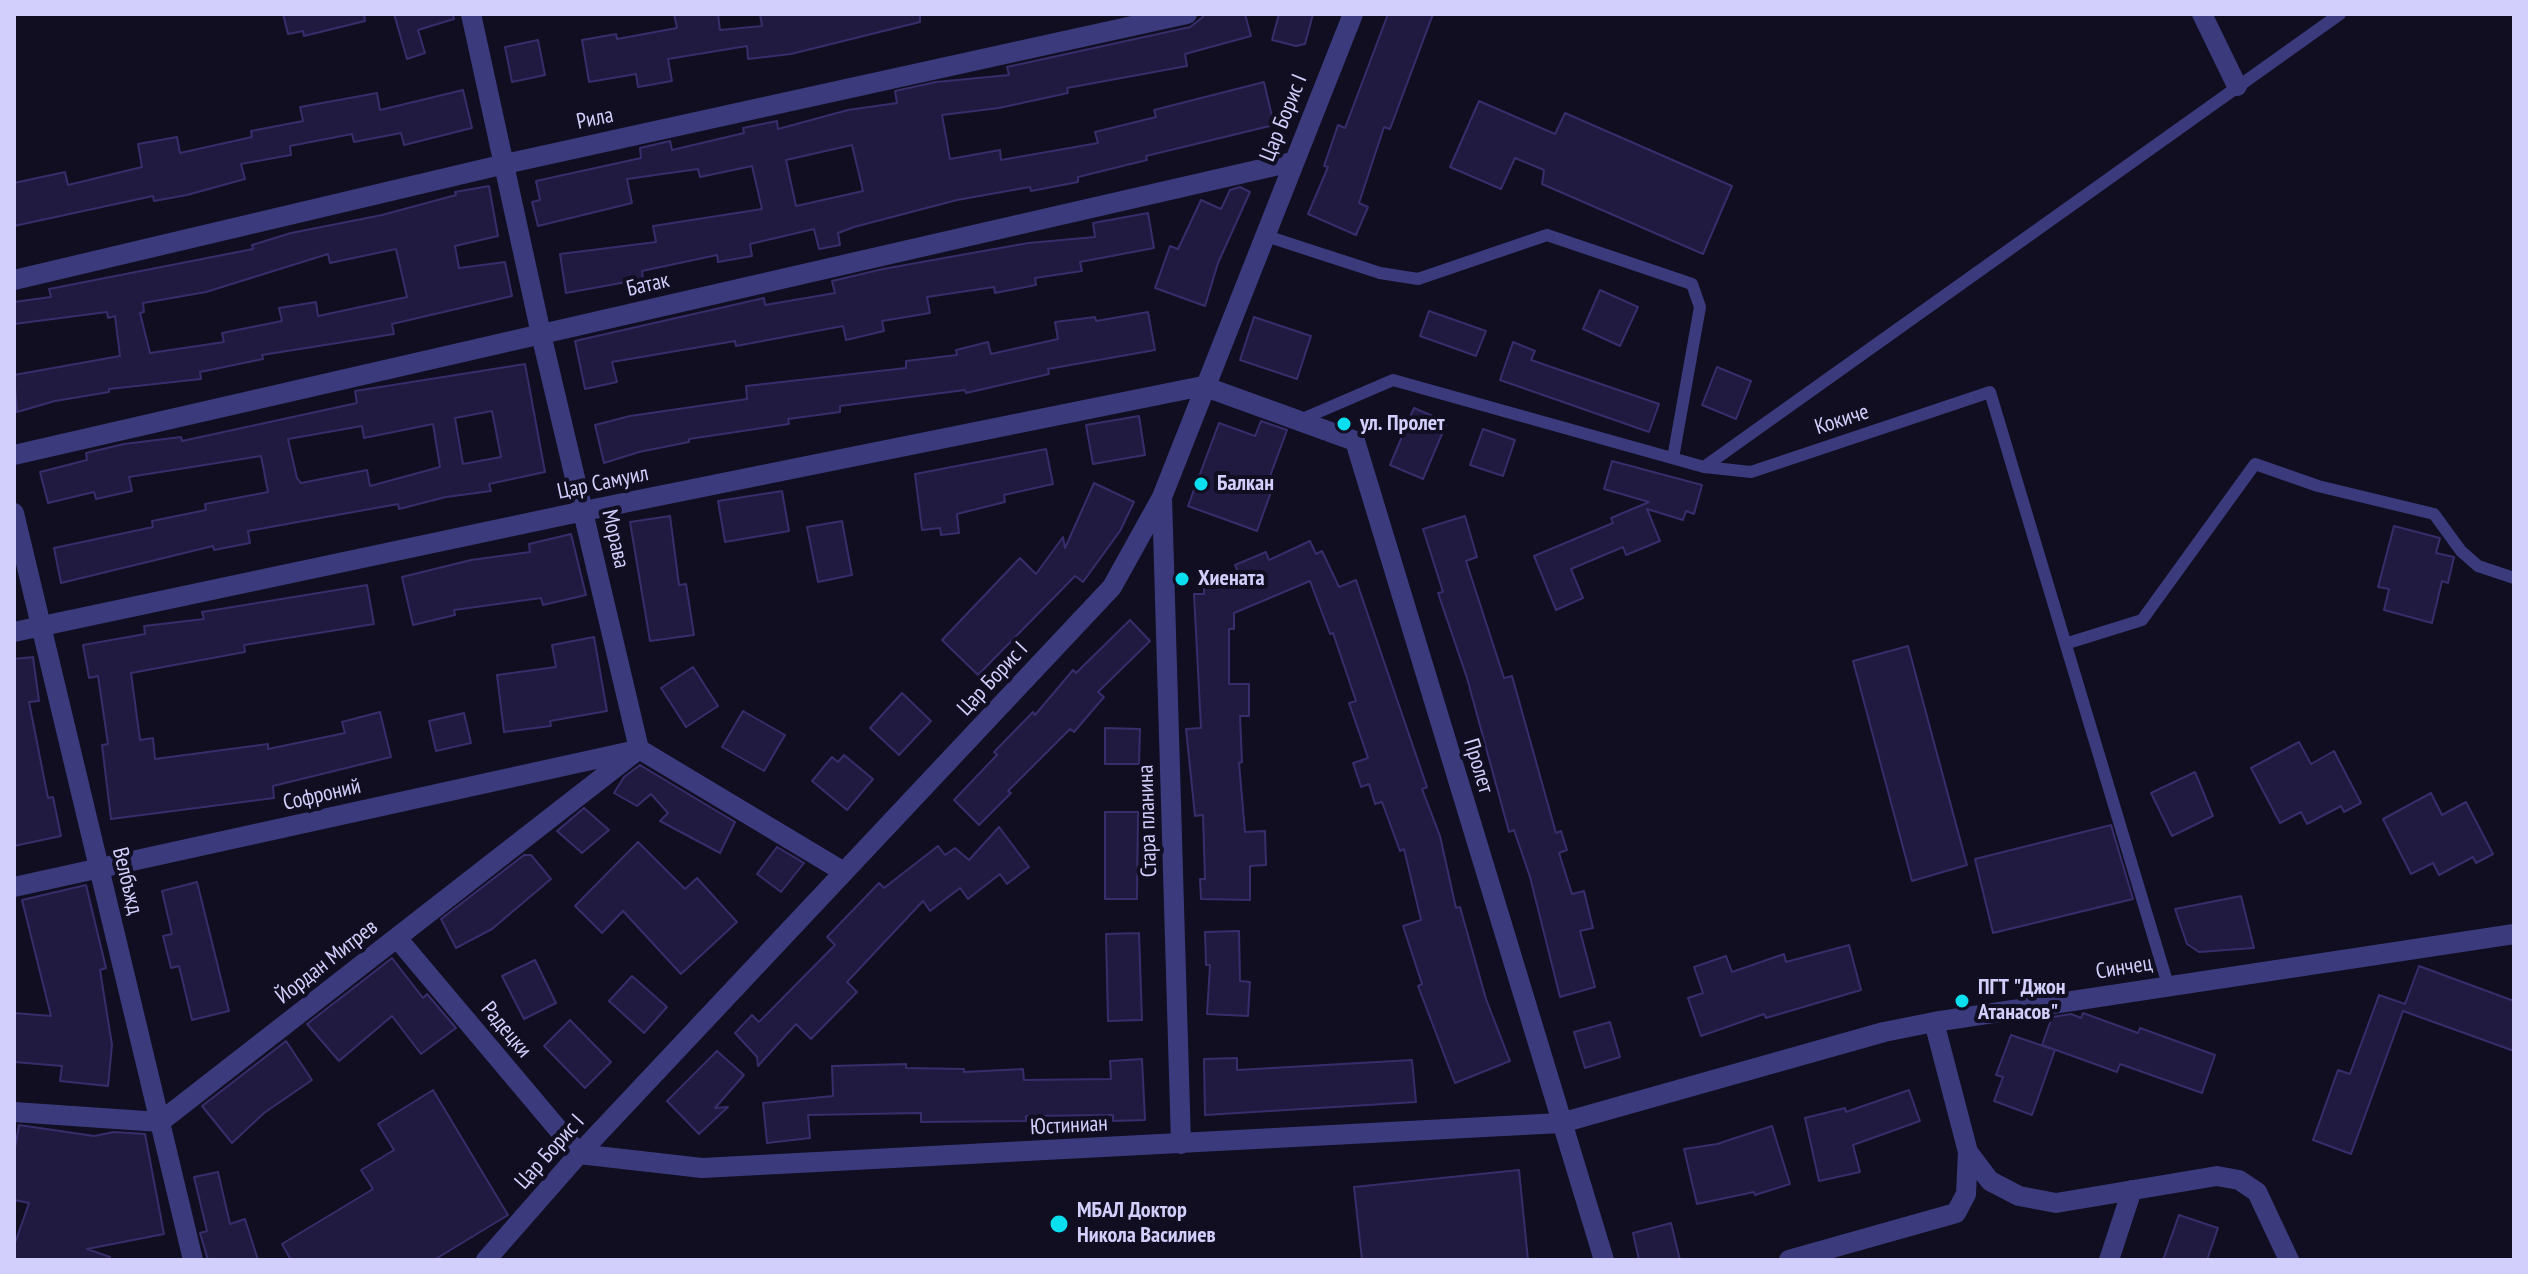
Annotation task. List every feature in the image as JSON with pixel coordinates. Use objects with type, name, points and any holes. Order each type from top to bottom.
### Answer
[{"type":"street","name":"Морава","points":[[471,14],[541,334],[639,749]]},
{"type":"street","name":"Рила","points":[[14,280],[505,164],[1187,14]]},
{"type":"street","name":"Цар Борис I","points":[[486,1260],[579,1154],[1112,587],[1162,497],[1203,386],[1353,14]]},
{"type":"street","points":[[2202,14],[2237,86]]},
{"type":"street","name":"Батак","points":[[14,455],[1292,162]]},
{"type":"street","name":"Пролет","points":[[1203,386],[1355,441],[1604,1260]]},
{"type":"street","name":"Цар Самуил","points":[[14,632],[584,511],[1203,386]]},
{"type":"street","name":"Стара планина","points":[[1162,497],[1181,1144]]},
{"type":"street","name":"Велбъжд","points":[[14,513],[193,1260]]},
{"type":"street","points":[[639,749],[844,872]]},
{"type":"street","name":"Софроний","points":[[14,887],[639,749]]},
{"type":"street","name":"Йордан Митрев","points":[[160,1122],[639,749]]},
{"type":"street","name":"Синчец","points":[[1561,1123],[1884,1032],[1934,1022],[2514,934]]},
{"type":"street","name":"Радецки","points":[[397,938],[579,1154]]},
{"type":"street","points":[[1789,1260],[1956,1213],[1966,1194],[1968,1152],[1934,1022]]},
{"type":"street","points":[[14,1112],[160,1122]]},
{"type":"street","name":"Юстиниан","points":[[579,1154],[702,1168],[1561,1123]]},
{"type":"street","points":[[1968,1152],[1990,1181],[2019,1196],[2056,1203],[2217,1176],[2239,1180],[2257,1192],[2289,1260]]},
{"type":"street","points":[[2109,1260],[2132,1190]]},
{"type":"lane","points":[[1704,467],[2340,14]]},
{"type":"lane","points":[[1263,235],[1380,273],[1418,279],[1547,235],[1692,284],[1700,307],[1673,458]]},
{"type":"lane","name":"Кокиче","points":[[1299,421],[1393,380],[1704,467],[1751,472],[1990,392],[2068,643]]},
{"type":"lane","points":[[2168,985],[2068,643],[2142,620],[2255,464],[2318,486],[2434,514],[2461,551],[2478,566],[2514,578]]},
{"type":"building","points":[[283,14],[364,14],[365,21],[304,36],[303,31],[288,34]]},
{"type":"building","points":[[394,14],[453,14],[454,19],[418,30],[425,53],[407,59]]},
{"type":"building","points":[[674,14],[718,14],[720,30],[762,26],[760,14],[920,14],[920,22],[791,54],[748,59],[747,46],[668,59],[672,81],[638,87],[636,74],[589,82],[582,40],[616,34],[617,39],[677,28]]},
{"type":"building","points":[[1202,14],[1245,14],[1251,36],[1185,54],[1187,66],[1067,88],[1068,93],[999,108],[942,115],[950,159],[1000,150],[1001,160],[1098,143],[1095,132],[1156,117],[1154,110],[1264,82],[1274,125],[1146,156],[1147,160],[1078,177],[1078,182],[957,200],[854,227],[838,233],[840,245],[819,249],[814,229],[750,244],[752,256],[718,262],[717,255],[642,271],[643,279],[566,293],[560,254],[656,242],[653,226],[762,209],[752,166],[700,177],[698,169],[627,179],[632,203],[538,226],[532,202],[540,200],[536,181],[641,158],[640,148],[670,141],[672,150],[744,133],[743,128],[777,121],[778,129],[848,110],[897,103],[895,91],[936,82],[1009,75],[1007,67],[1190,27],[1203,17]],"holes":[[[852,145],[863,191],[796,206],[786,160]]]},
{"type":"building","points":[[1279,14],[1313,14],[1305,44],[1296,46],[1272,40]]},
{"type":"building","points":[[1388,14],[1433,14],[1390,129],[1384,127],[1359,203],[1368,207],[1356,235],[1308,214],[1328,167],[1324,166],[1338,125],[1345,128]]},
{"type":"building","points":[[538,40],[545,75],[512,82],[505,47]]},
{"type":"building","points":[[463,90],[472,128],[404,145],[401,133],[354,142],[352,134],[290,146],[291,155],[241,164],[245,179],[187,195],[154,201],[153,196],[14,226],[14,183],[65,172],[68,185],[142,167],[138,144],[177,137],[180,153],[252,137],[251,131],[303,121],[300,107],[377,93],[380,110]]},
{"type":"building","points":[[1479,101],[1555,134],[1565,113],[1732,186],[1703,254],[1542,184],[1544,170],[1515,158],[1501,189],[1450,167]]},
{"type":"building","points":[[489,186],[498,236],[455,246],[459,268],[505,262],[512,296],[392,324],[394,334],[262,355],[263,359],[200,372],[201,379],[109,389],[109,392],[55,401],[17,412],[14,375],[120,356],[115,316],[108,318],[107,312],[14,324],[14,302],[51,297],[49,289],[253,249],[252,245],[291,233],[382,215],[456,195],[455,192]],"holes":[[[396,249],[407,297],[318,316],[316,302],[279,308],[282,321],[222,333],[224,342],[150,353],[140,313],[144,312],[143,303],[206,292],[328,254],[330,263]]]},
{"type":"building","points":[[1240,187],[1250,192],[1218,263],[1205,306],[1155,288],[1170,246],[1178,249],[1201,200],[1221,209],[1230,190]]},
{"type":"building","points":[[1148,213],[1154,248],[1080,262],[1082,271],[1035,278],[1036,285],[995,293],[994,287],[927,297],[930,313],[882,321],[884,331],[846,340],[843,326],[736,346],[735,341],[612,362],[617,382],[585,389],[575,341],[764,298],[765,305],[835,293],[832,281],[883,269],[1028,243],[1095,237],[1093,223]]},
{"type":"building","points":[[1600,290],[1638,307],[1620,346],[1583,329]]},
{"type":"building","points":[[1429,311],[1486,331],[1476,356],[1420,336]]},
{"type":"building","points":[[1148,312],[1155,350],[1048,369],[1049,374],[966,393],[965,390],[840,406],[840,412],[788,419],[789,424],[689,439],[689,442],[604,463],[595,425],[630,416],[747,399],[746,386],[906,368],[906,361],[957,355],[956,350],[988,342],[991,354],[1058,339],[1055,322],[1095,317],[1096,321]]},
{"type":"building","points":[[1254,317],[1311,336],[1297,379],[1240,360]]},
{"type":"building","points":[[1513,342],[1535,351],[1531,360],[1659,404],[1649,432],[1500,380]]},
{"type":"building","points":[[525,364],[545,472],[489,484],[491,491],[446,497],[399,509],[398,504],[248,531],[250,543],[214,550],[213,546],[61,583],[54,548],[153,527],[152,521],[206,510],[205,504],[268,492],[261,456],[129,477],[132,491],[96,499],[94,492],[48,503],[40,472],[87,460],[86,453],[124,444],[181,437],[182,441],[357,403],[355,391]],"holes":[[[492,411],[501,457],[463,464],[455,418]],[[433,424],[440,467],[370,486],[367,470],[301,483],[297,478],[288,439],[362,426],[364,438]]]},
{"type":"building","points":[[1717,367],[1751,381],[1736,419],[1702,405]]},
{"type":"building","points":[[1414,408],[1447,422],[1423,479],[1390,465]]},
{"type":"building","points":[[1139,416],[1145,455],[1093,464],[1086,425]]},
{"type":"building","points":[[1261,421],[1287,430],[1265,490],[1271,492],[1257,531],[1188,506],[1219,423],[1255,436]]},
{"type":"building","points":[[1483,429],[1515,440],[1503,476],[1470,465]]},
{"type":"building","points":[[1046,449],[1053,484],[1004,495],[1005,502],[957,514],[959,533],[941,535],[940,528],[922,530],[915,474]]},
{"type":"building","points":[[1612,461],[1702,485],[1694,514],[1686,511],[1683,520],[1647,509],[1660,541],[1626,555],[1623,547],[1571,569],[1583,598],[1556,610],[1534,556],[1613,523],[1611,518],[1649,502],[1604,489]]},
{"type":"building","points":[[1094,483],[1134,502],[1120,531],[1083,582],[1075,576],[978,675],[942,640],[1020,558],[1036,574],[1063,537],[1065,548]]},
{"type":"building","points":[[782,491],[789,531],[725,542],[718,501]]},
{"type":"building","points":[[670,516],[679,585],[686,584],[694,635],[650,641],[630,522]]},
{"type":"building","points":[[1465,516],[1477,557],[1466,561],[1504,678],[1512,676],[1556,833],[1561,831],[1567,850],[1559,853],[1572,894],[1584,891],[1593,928],[1580,931],[1595,987],[1560,997],[1530,877],[1514,830],[1509,832],[1467,678],[1438,593],[1443,592],[1423,529]]},
{"type":"building","points":[[842,521],[852,575],[818,582],[807,527]]},
{"type":"building","points":[[2394,526],[2440,538],[2436,553],[2454,557],[2448,583],[2442,581],[2432,623],[2384,610],[2389,589],[2378,587]]},
{"type":"building","points":[[571,534],[586,595],[543,605],[541,598],[454,610],[455,615],[413,625],[402,577],[471,560],[530,552],[529,544]]},
{"type":"building","points":[[1310,541],[1316,554],[1322,551],[1339,587],[1356,580],[1427,787],[1422,789],[1440,836],[1456,908],[1460,907],[1486,999],[1510,1061],[1455,1083],[1418,986],[1422,984],[1403,926],[1421,920],[1404,849],[1400,851],[1382,802],[1375,804],[1369,784],[1361,787],[1353,763],[1368,758],[1349,703],[1356,701],[1333,633],[1330,634],[1310,581],[1234,613],[1234,629],[1229,629],[1229,684],[1249,684],[1249,716],[1240,716],[1242,762],[1239,763],[1245,832],[1265,831],[1266,865],[1250,866],[1250,900],[1201,899],[1200,879],[1205,879],[1203,815],[1195,816],[1186,729],[1201,728],[1194,594],[1204,594],[1204,581],[1242,581],[1235,565],[1266,552],[1269,560]]},
{"type":"building","points":[[367,585],[374,624],[244,645],[245,652],[131,673],[140,740],[153,738],[155,759],[268,744],[268,749],[345,733],[342,722],[380,712],[391,757],[273,786],[274,798],[111,819],[102,745],[108,744],[98,676],[89,678],[83,645],[145,634],[144,626],[204,619],[202,612]]},
{"type":"building","points":[[1130,620],[1150,641],[1098,692],[1104,697],[1074,732],[1070,729],[979,825],[954,800],[997,755],[994,752],[1033,712],[1035,715],[1073,670],[1076,673]]},
{"type":"building","points":[[594,637],[607,711],[550,721],[551,726],[504,732],[497,675],[556,667],[552,645]]},
{"type":"building","points":[[1908,646],[1967,865],[1912,881],[1853,661]]},
{"type":"building","points":[[33,657],[39,701],[29,702],[48,798],[53,797],[61,836],[14,846],[14,659]]},
{"type":"building","points":[[693,667],[718,706],[686,727],[661,688]]},
{"type":"building","points":[[902,693],[931,721],[899,755],[870,728]]},
{"type":"building","points":[[743,711],[785,735],[764,771],[722,747]]},
{"type":"building","points":[[464,713],[471,743],[436,751],[429,721]]},
{"type":"building","points":[[1105,728],[1140,729],[1139,764],[1105,764]]},
{"type":"building","points":[[2299,742],[2311,764],[2334,751],[2361,803],[2344,812],[2341,806],[2307,824],[2301,812],[2280,823],[2251,768]]},
{"type":"building","points":[[844,755],[873,779],[847,810],[812,781],[832,757],[838,762]]},
{"type":"building","points":[[640,765],[735,822],[720,853],[660,821],[668,813],[651,794],[637,806],[614,793],[624,777]]},
{"type":"building","points":[[2195,772],[2213,816],[2172,836],[2151,793]]},
{"type":"building","points":[[2431,793],[2442,815],[2466,802],[2493,854],[2476,863],[2473,857],[2439,875],[2433,863],[2411,874],[2383,819]]},
{"type":"building","points":[[584,808],[609,830],[582,853],[557,831]]},
{"type":"building","points":[[1105,812],[1138,812],[1137,899],[1105,899]]},
{"type":"building","points":[[2111,825],[2133,899],[1993,933],[1975,859]]},
{"type":"building","points":[[999,827],[1029,867],[1007,884],[1000,874],[968,899],[960,888],[930,911],[923,901],[847,982],[857,992],[811,1039],[796,1024],[758,1066],[757,1057],[735,1033],[752,1015],[759,1022],[835,945],[827,937],[879,883],[884,888],[938,846],[945,855],[955,848],[969,860]]},
{"type":"building","points":[[638,842],[685,889],[697,878],[737,922],[681,974],[623,911],[602,933],[575,906]]},
{"type":"building","points":[[777,847],[804,863],[781,892],[757,874]]},
{"type":"building","points":[[524,855],[531,855],[551,879],[492,929],[456,948],[441,919]]},
{"type":"building","points":[[197,882],[229,1011],[192,1020],[179,966],[171,968],[163,936],[172,934],[162,891]]},
{"type":"building","points":[[86,885],[106,968],[100,970],[112,1045],[108,1086],[60,1081],[62,1066],[14,1062],[14,1013],[51,1016],[22,900]]},
{"type":"building","points":[[2241,896],[2254,948],[2199,952],[2187,944],[2175,909]]},
{"type":"building","points":[[1239,931],[1240,981],[1250,982],[1248,1016],[1207,1014],[1210,965],[1206,965],[1205,932]]},
{"type":"building","points":[[1139,933],[1142,1020],[1108,1021],[1106,934]]},
{"type":"building","points":[[1849,945],[1861,990],[1766,1018],[1764,1014],[1701,1036],[1688,998],[1703,993],[1694,967],[1726,956],[1732,972],[1784,954],[1786,962]]},
{"type":"building","points":[[392,958],[423,998],[427,994],[456,1028],[421,1054],[392,1016],[339,1061],[307,1024]]},
{"type":"building","points":[[535,960],[556,1003],[524,1019],[502,976]]},
{"type":"building","points":[[2419,966],[2514,1001],[2514,1051],[2403,1011],[2351,1154],[2313,1140],[2338,1070],[2350,1074],[2379,995],[2405,1004]]},
{"type":"building","points":[[632,976],[667,1007],[644,1033],[609,1001]]},
{"type":"building","points":[[2083,1013],[2138,1033],[2140,1028],[2215,1055],[2202,1093],[2120,1064],[2117,1072],[2042,1045],[2052,1017],[2071,1014],[2081,1018]]},
{"type":"building","points":[[570,1020],[611,1062],[585,1088],[544,1046]]},
{"type":"building","points":[[1610,1022],[1620,1057],[1585,1068],[1574,1032]]},
{"type":"building","points":[[2011,1035],[2055,1050],[2032,1115],[1994,1101],[2003,1077],[1996,1075]]},
{"type":"building","points":[[286,1041],[312,1080],[264,1113],[232,1143],[202,1106]]},
{"type":"building","points":[[717,1051],[744,1075],[715,1108],[728,1107],[699,1134],[667,1101]]},
{"type":"building","points":[[1237,1058],[1237,1070],[1412,1060],[1416,1102],[1205,1115],[1204,1059]]},
{"type":"building","points":[[1142,1059],[1145,1120],[1113,1121],[1113,1115],[1026,1116],[1026,1121],[921,1122],[921,1113],[808,1115],[810,1138],[767,1143],[763,1103],[833,1096],[832,1066],[906,1064],[906,1068],[964,1069],[964,1072],[1023,1069],[1024,1080],[1111,1079],[1110,1061]]},
{"type":"building","points":[[433,1090],[508,1215],[434,1260],[291,1260],[282,1244],[373,1189],[361,1170],[394,1150],[378,1124]]},
{"type":"building","points":[[1909,1090],[1920,1121],[1853,1145],[1860,1172],[1819,1181],[1805,1118],[1845,1108],[1846,1112]]},
{"type":"building","points":[[19,1125],[94,1136],[114,1132],[145,1134],[164,1234],[87,1249],[110,1257],[109,1260],[14,1260],[14,1246],[29,1203],[14,1200],[14,1154]]},
{"type":"building","points":[[1772,1126],[1790,1184],[1755,1195],[1754,1192],[1697,1204],[1684,1149],[1717,1144]]},
{"type":"building","points":[[1519,1170],[1528,1260],[1362,1260],[1354,1187]]},
{"type":"building","points":[[218,1172],[230,1224],[245,1219],[258,1260],[208,1260],[200,1233],[207,1231],[194,1177]]},
{"type":"building","points":[[2179,1215],[2218,1228],[2207,1260],[2163,1260]]},
{"type":"building","points":[[1671,1223],[1680,1260],[1639,1260],[1633,1233]]},
{"type":"place","name":"ул. Пролет","points":[[1344,424]]},
{"type":"place","name":"Балкан","points":[[1201,484]]},
{"type":"place","name":"Хиената","points":[[1182,579]]},
{"type":"place","name":"ПГТ \"Джон Атанасов\"","points":[[1962,1001]]},
{"type":"place","name":"МБАЛ Доктор Никола Василиев","points":[[1059,1224]]}]
